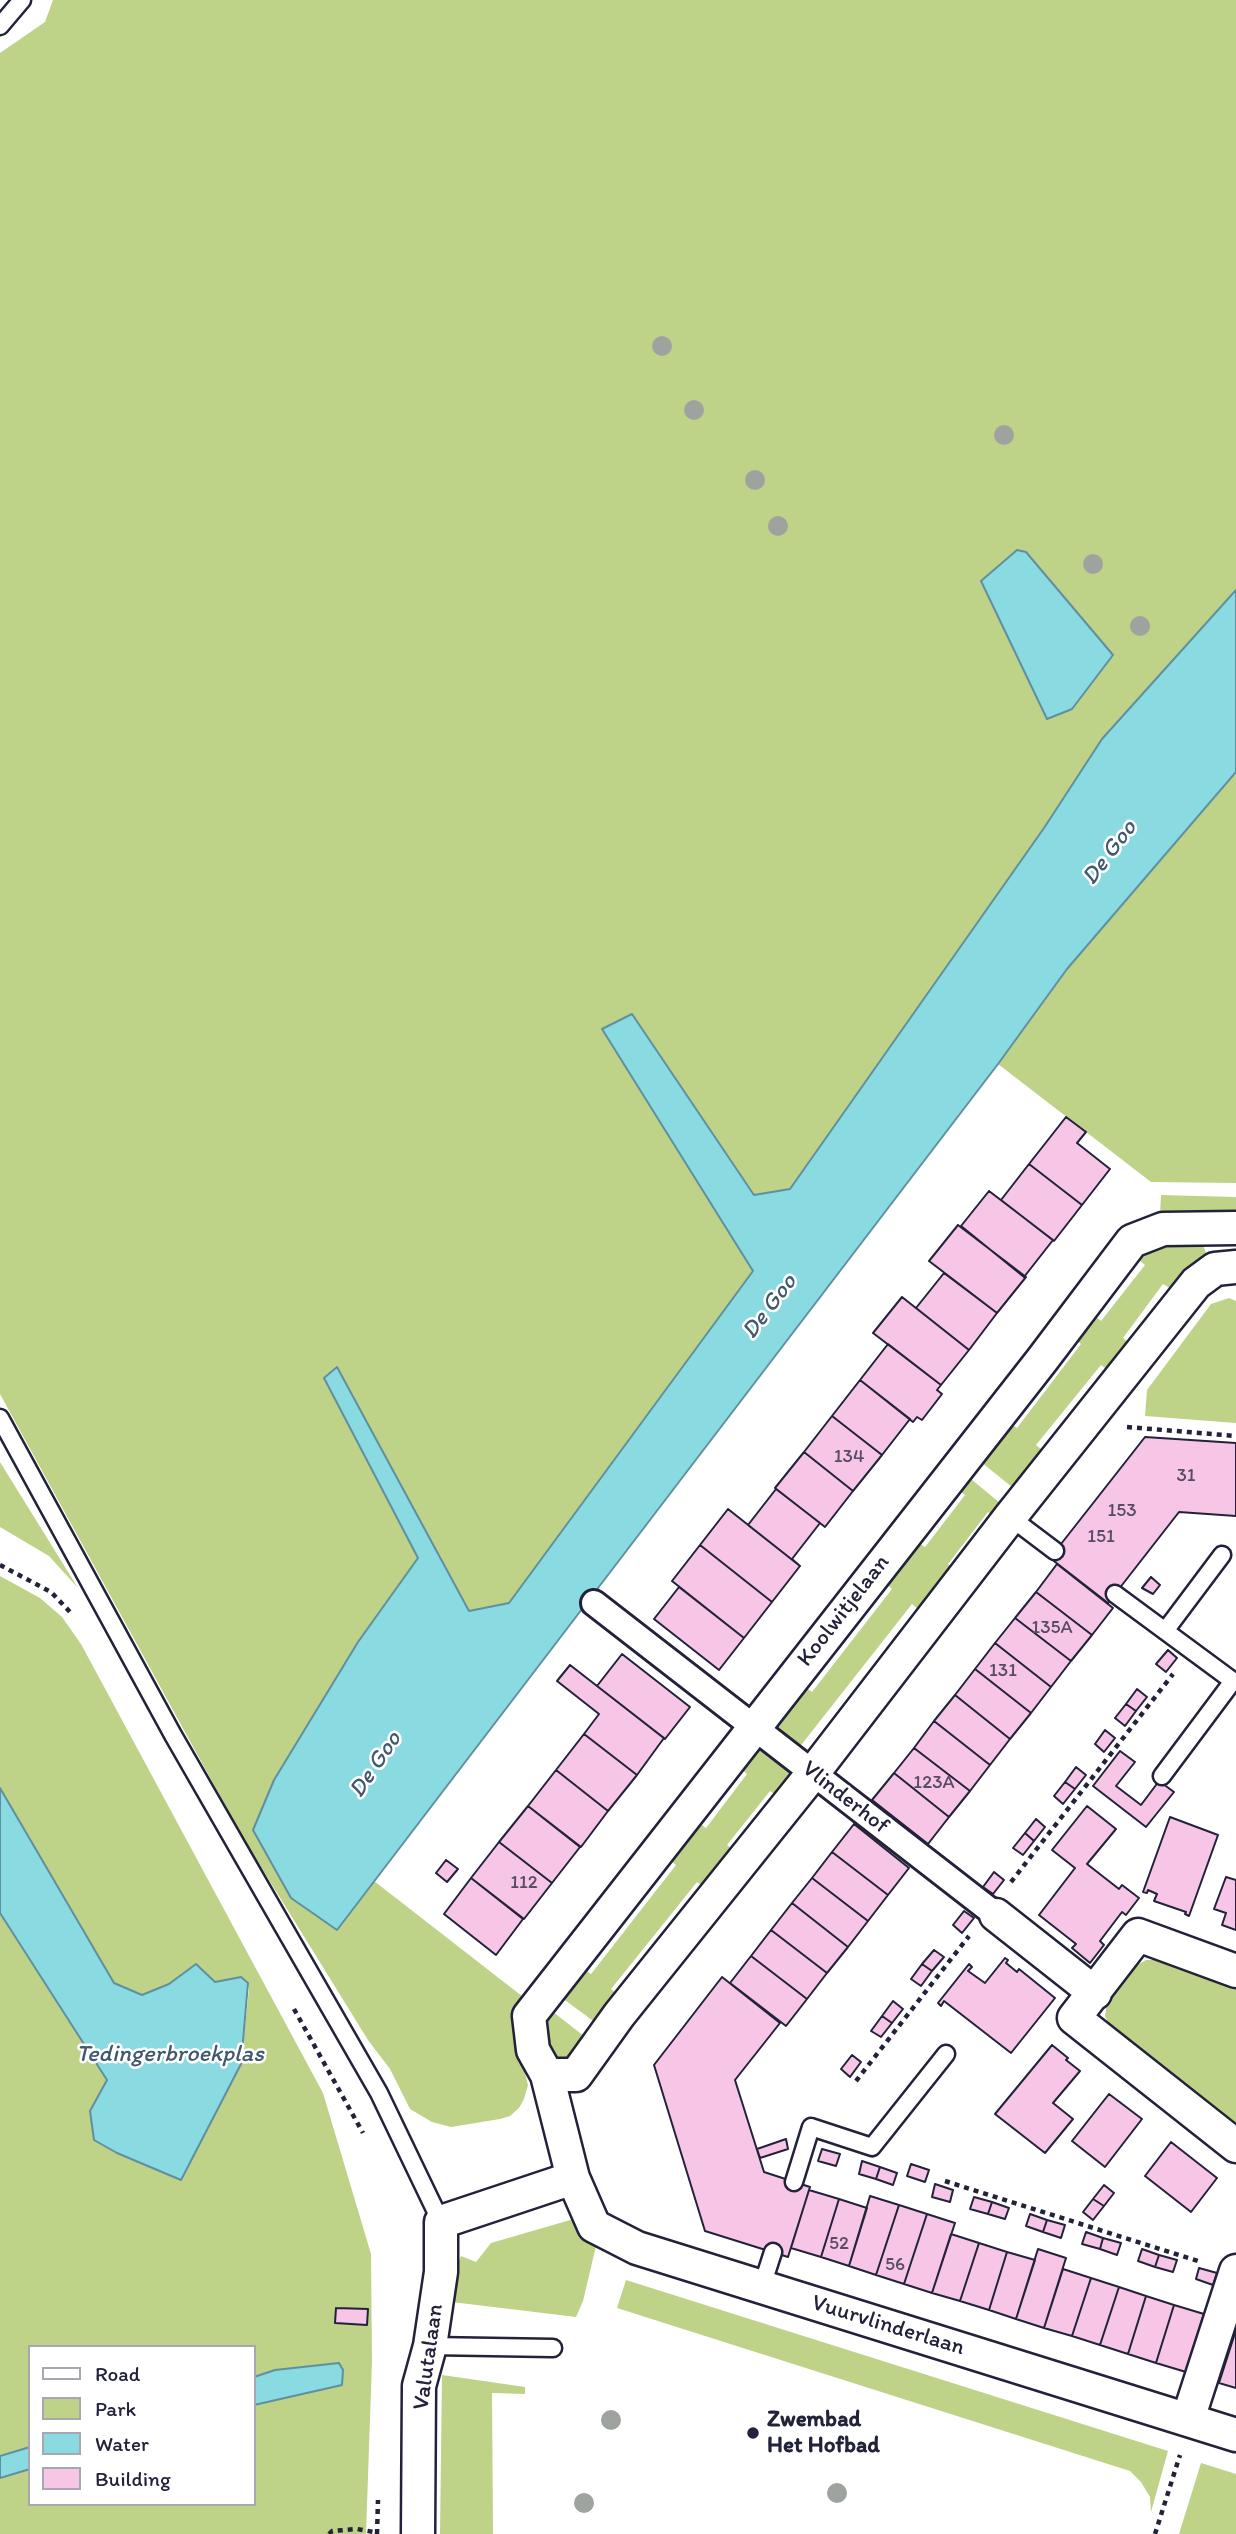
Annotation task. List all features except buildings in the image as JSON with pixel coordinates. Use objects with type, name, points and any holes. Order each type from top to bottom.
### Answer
[{"type":"street","name":"Koolwitjelaan","points":[[573,2178],[547,2075],[533,2050],[529,2015],[1042,1360],[1132,1241],[1163,1229],[1236,1228]]},
{"type":"street","points":[[547,2075],[576,2075],[619,2015],[813,1773],[1010,1517],[1196,1283],[1215,1269],[1236,1267],[1236,1252]]},
{"type":"street","name":"Vlinderhof","points":[[594,1603],[1095,1993]]},
{"type":"street","points":[[1236,1971],[1138,1935],[1074,2018],[1236,2146]]},
{"type":"street","points":[[441,2222],[573,2178]]},
{"type":"street","name":"Vuurvlinderlaan","points":[[573,2178],[594,2226],[637,2248],[1236,2435]]},
{"type":"street","name":"Valutalaan","points":[[418,2534],[419,2386],[430,2346],[441,2272],[441,2222]]},
{"type":"street","points":[[1188,2419],[1236,2272]]},
{"type":"lane","points":[[0,26],[22,0]]},
{"type":"lane","points":[[0,1418],[173,1735],[379,2093],[441,2222]]},
{"type":"lane","points":[[1010,1517],[1055,1551]]},
{"type":"lane","points":[[1165,1631],[1222,1555]]},
{"type":"lane","points":[[1115,1594],[1233,1681],[1162,1776]]},
{"type":"lane","points":[[794,2182],[811,2127],[872,2147],[946,2054]]},
{"type":"lane","points":[[762,2287],[774,2252]]},
{"type":"lane","points":[[430,2346],[553,2348]]},
{"type":"path","points":[[1084,1423],[1236,1436]]},
{"type":"path","points":[[856,2081],[993,1912],[1191,1651]]},
{"type":"path","points":[[945,2181],[1236,2272]]},
{"type":"path","points":[[1155,2534],[1184,2441],[1188,2419]]},
{"type":"path","points":[[328,2534],[332,2531],[356,2529],[377,2533]]},
{"type":"green space","points":[[53,0],[1236,0],[1236,590],[1102,739],[1044,828],[790,1189],[755,1195],[632,1014],[602,1029],[753,1271],[509,1603],[469,1611],[337,1368],[324,1378],[418,1558],[358,1642],[274,1780],[253,1830],[337,1929],[374,1881],[527,2000],[518,2045],[528,2085],[519,2108],[510,2116],[500,2119],[451,2127],[432,2122],[410,2109],[390,2069],[368,2040],[243,1838],[0,1394],[0,53],[45,22]]},
{"type":"green space","points":[[1236,772],[1236,1183],[1151,1182],[998,1064],[1067,969]]},
{"type":"green space","points":[[1161,1195],[1236,1197],[1236,1217],[1160,1215]]},
{"type":"green space","points":[[1191,1239],[1201,1241],[1207,1255],[1175,1291],[1163,1284],[1123,1338],[1134,1347],[1112,1373],[1101,1365],[1036,1445],[1047,1454],[1017,1491],[976,1458],[1007,1421],[1017,1428],[1081,1344],[1072,1337],[1091,1313],[1101,1321],[1145,1265],[1135,1257],[1147,1247]]},
{"type":"green space","points":[[1229,1298],[1236,1301],[1236,1423],[1145,1416],[1147,1390],[1211,1304]]},
{"type":"green space","points":[[0,1462],[78,1588],[49,1556],[0,1527]]},
{"type":"green space","points":[[965,1474],[1006,1508],[997,1519],[988,1512],[948,1564],[956,1570],[924,1614],[912,1604],[798,1749],[769,1726],[801,1684],[812,1692],[892,1589],[882,1580],[914,1540],[925,1547],[965,1495],[955,1487]]},
{"type":"green space","points":[[0,1576],[40,1598],[62,1617],[81,1644],[323,2093],[371,2254],[372,2361],[366,2534],[0,2534],[0,1913],[107,2081],[90,2111],[94,2140],[117,2153],[181,2180],[241,2064],[249,1989],[248,1983],[241,1977],[215,1982],[173,1980],[141,1995],[114,1983],[0,1788]]},
{"type":"green space","points":[[756,1739],[799,1773],[780,1798],[770,1791],[727,1845],[737,1853],[708,1890],[697,1882],[611,1989],[622,1998],[600,2026],[558,1995],[580,1967],[591,1974],[676,1865],[666,1857],[695,1820],[706,1828],[747,1774],[737,1765]]},
{"type":"green space","points":[[1146,1960],[1157,1960],[1236,1988],[1236,2125],[1112,2030],[1105,2016],[1107,2003],[1137,1965]]},
{"type":"green space","points":[[548,2008],[589,2040],[573,2062],[549,2061],[538,2020]]},
{"type":"green space","points":[[577,2218],[589,2243],[596,2246],[583,2301],[576,2317],[452,2302],[455,2269],[461,2256],[476,2262],[491,2243]]},
{"type":"green space","points":[[626,2280],[1168,2451],[1151,2512],[1150,2497],[1130,2471],[617,2308]]},
{"type":"green space","points":[[442,2375],[525,2387],[525,2394],[492,2393],[493,2534],[440,2534]]},
{"type":"green space","points":[[1201,2463],[1236,2474],[1236,2534],[1179,2534]]},
{"type":"water","points":[[1017,550],[1026,552],[1113,655],[1072,709],[1047,719],[981,581]]},
{"type":"water","name":"De Goo","points":[[1236,590],[1236,772],[1067,969],[998,1064],[337,1930],[291,1898],[253,1830],[274,1780],[358,1642],[418,1558],[324,1378],[337,1367],[469,1611],[509,1603],[753,1271],[602,1029],[632,1014],[754,1195],[790,1189],[1044,828],[1102,739]]},
{"type":"water","name":"Tedingerbroekplas","points":[[0,1788],[114,1983],[142,1995],[169,1984],[196,1964],[215,1982],[241,1977],[248,1983],[241,2064],[181,2180],[117,2153],[94,2140],[90,2111],[107,2080],[0,1913]]},
{"type":"water","points":[[339,2363],[343,2370],[342,2385],[256,2405],[256,2376],[275,2370]]},
{"type":"water","points":[[28,2448],[28,2470],[0,2478],[0,2456]]},
{"type":"place","name":"Zwembad Het Hofbad","points":[[753,2433]]}]
